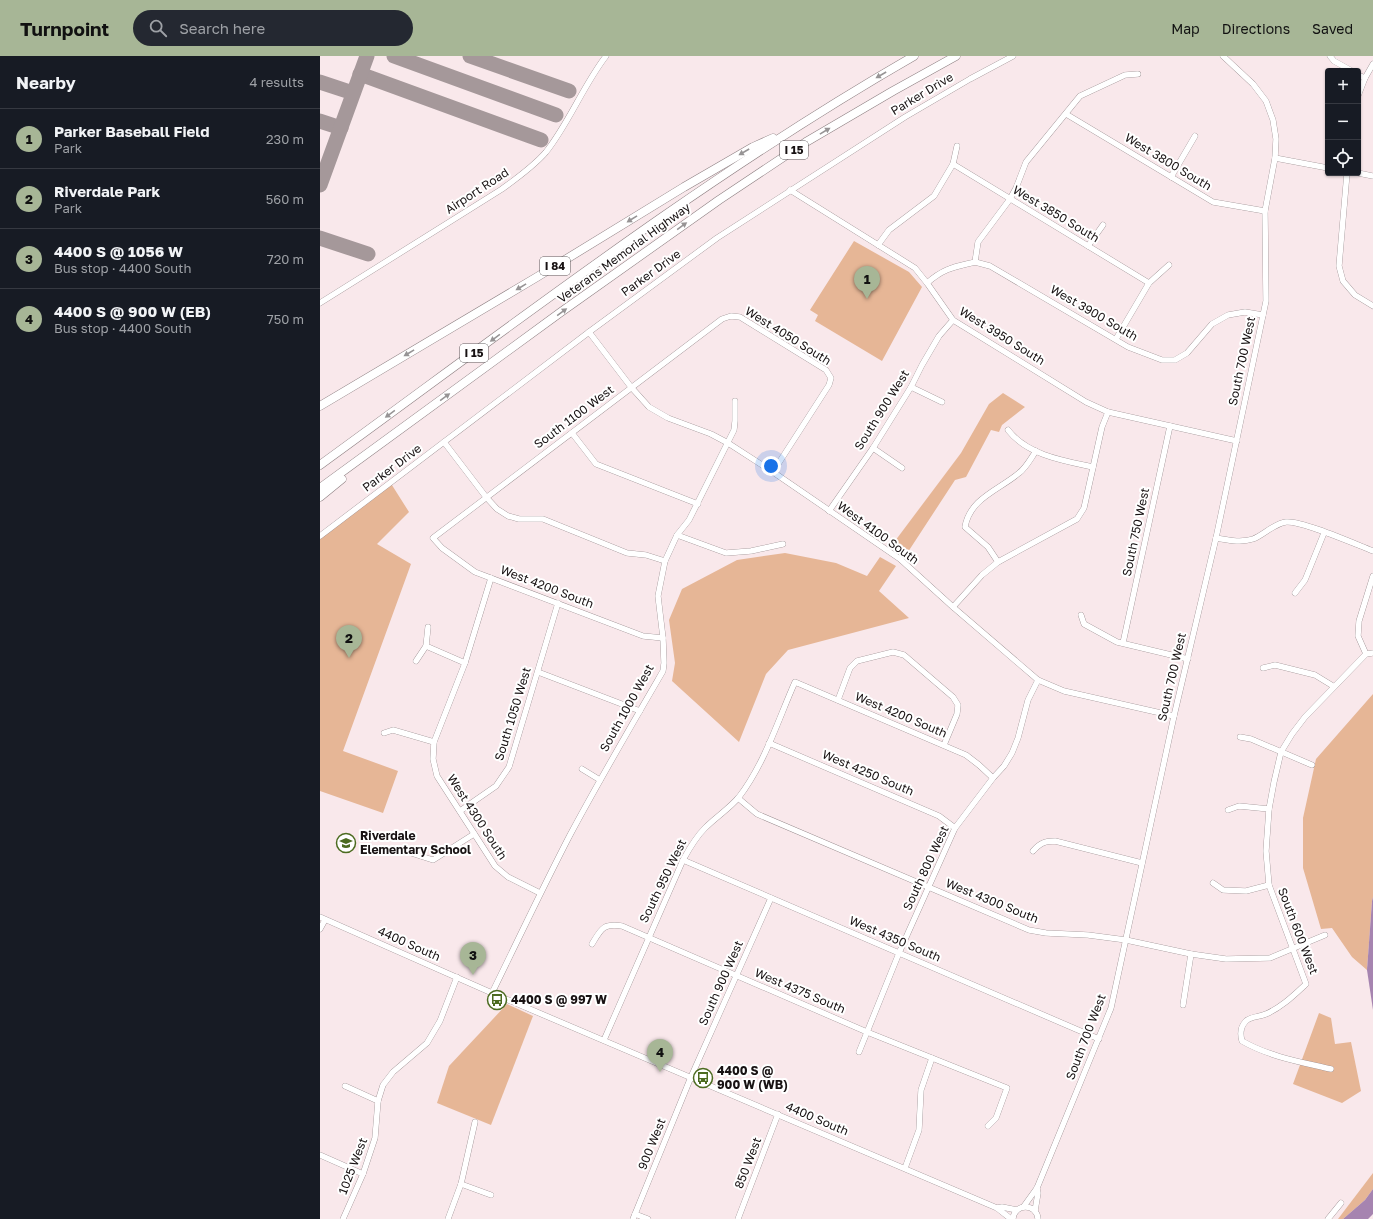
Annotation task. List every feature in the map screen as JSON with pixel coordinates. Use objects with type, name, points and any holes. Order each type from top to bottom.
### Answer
[{"type":"highway","name":"Veterans Memorial Highway","points":[[320,465],[628,240],[792,130],[849,94],[914,56]]},
{"type":"highway","name":"Veterans Memorial Highway","points":[[320,488],[561,312],[719,200],[806,142],[892,91],[956,56]]},
{"type":"highway","name":"I 84","points":[[320,406],[718,167],[753,147],[792,130]]},
{"type":"highway","points":[[320,496],[414,420]]},
{"type":"street","name":"Airport Road","points":[[320,303],[502,189],[529,169],[546,152],[584,88],[606,56]]},
{"type":"street","name":"Parker Drive","points":[[320,536],[589,332],[717,238],[905,117],[970,78],[1013,56]]},
{"type":"street","name":"South 700 West","points":[[1024,1206],[1037,1188],[1111,1008],[1174,716],[1216,538],[1266,301],[1266,211],[1275,158],[1276,139],[1273,120],[1266,101],[1253,84],[1223,56]]},
{"type":"street","points":[[1330,56],[1334,61],[1347,68]]},
{"type":"street","points":[[1361,88],[1373,64]]},
{"type":"street","points":[[927,283],[938,273],[952,267],[975,262],[978,242],[1010,199],[1026,162],[1080,96],[1125,75],[1138,74]]},
{"type":"street","points":[[1361,76],[1365,78]]},
{"type":"street","name":"West 3800 South","points":[[1066,114],[1213,202],[1266,211]]},
{"type":"street","points":[[1171,177],[1195,136]]},
{"type":"street","points":[[878,245],[889,230],[934,196],[953,164],[957,146]]},
{"type":"street","points":[[1275,158],[1325,167]]},
{"type":"street","name":"West 3850 South","points":[[953,164],[1149,283]]},
{"type":"street","points":[[1361,174],[1373,176]]},
{"type":"street","points":[[1347,176],[1339,266],[1343,281],[1355,295],[1373,306]]},
{"type":"street","name":"West 3950 South","points":[[790,190],[915,268],[953,320],[1086,402],[1108,412],[1237,441]]},
{"type":"street","points":[[1088,246],[1103,225]]},
{"type":"street","name":"West 3900 South","points":[[975,262],[990,266],[1128,347],[1162,360],[1175,360],[1187,353],[1212,324],[1228,316],[1245,312],[1263,315]]},
{"type":"street","points":[[1116,339],[1149,283],[1169,265]]},
{"type":"street","name":"West 4050 South","points":[[731,316],[740,317],[826,370],[831,378],[829,385],[774,472]]},
{"type":"street","name":"South 1100 West","points":[[433,538],[722,319],[731,316]]},
{"type":"street","name":"South 900 West","points":[[829,511],[873,448],[911,387],[939,336],[953,320]]},
{"type":"street","name":"West 4100 South","points":[[589,332],[631,388],[649,407],[668,418],[711,434],[728,443],[774,472],[900,560],[1038,680],[1064,691],[1174,716]]},
{"type":"street","points":[[911,387],[942,402]]},
{"type":"street","name":"South 1000 West","points":[[492,993],[540,893],[600,780],[663,671],[663,638],[658,596],[665,561],[677,534],[689,520],[698,504],[734,430],[735,401]]},
{"type":"street","points":[[953,607],[982,575],[998,562],[1077,519],[1084,508],[1102,427],[1108,412]]},
{"type":"street","name":"South 750 West","points":[[1124,643],[1170,426]]},
{"type":"street","points":[[1008,430],[1013,436],[1036,451],[1051,458],[1093,467]]},
{"type":"street","points":[[572,432],[596,464],[698,504]]},
{"type":"street","points":[[444,442],[486,497],[497,509],[508,516],[519,519],[543,519],[627,553],[646,555],[665,561]]},
{"type":"street","points":[[873,448],[902,468]]},
{"type":"street","points":[[998,562],[988,547],[965,527],[967,518],[978,501],[1020,472],[1036,451]]},
{"type":"street","points":[[1216,538],[1234,541],[1253,539],[1272,527],[1286,522],[1300,523],[1373,551]]},
{"type":"street","points":[[1295,593],[1305,580],[1324,533]]},
{"type":"street","points":[[677,534],[726,553],[751,551],[783,544]]},
{"type":"street","name":"West 4200 South","points":[[433,538],[442,548],[475,572],[643,636],[663,638]]},
{"type":"street","points":[[1373,576],[1358,622],[1358,636],[1366,654],[1373,653]]},
{"type":"street","points":[[384,733],[393,730],[434,742],[465,663],[491,578]]},
{"type":"street","name":"South 1050 West","points":[[460,811],[496,786],[509,767],[558,603]]},
{"type":"street","points":[[1081,615],[1084,624],[1117,642],[1188,659]]},
{"type":"street","points":[[416,661],[426,646],[428,627]]},
{"type":"street","points":[[426,646],[465,663]]},
{"type":"street","points":[[838,700],[850,668],[857,661],[893,652],[904,655],[953,696],[958,705],[957,714],[944,745]]},
{"type":"street","name":"South 600 West","points":[[1331,1070],[1286,1059],[1254,1048],[1242,1041],[1240,1033],[1242,1025],[1246,1020],[1266,1015],[1282,1005],[1306,984],[1269,885],[1266,851],[1269,810],[1281,752],[1305,717],[1366,654]]},
{"type":"street","points":[[1263,668],[1275,664],[1315,675],[1334,686]]},
{"type":"street","points":[[538,672],[640,711]]},
{"type":"street","name":"South 800 West","points":[[859,1052],[899,953],[955,828],[1004,766],[1012,753],[1018,738],[1028,700],[1038,680]]},
{"type":"street","name":"West 4200 South","points":[[795,682],[966,755],[979,764],[993,778]]},
{"type":"street","name":"South 950 West","points":[[604,1040],[683,860],[691,846],[704,829],[738,798],[752,778],[769,743],[795,682]]},
{"type":"street","points":[[1240,736],[1251,739],[1312,765]]},
{"type":"street","name":"West 4300 South","points":[[434,742],[433,759],[437,776],[495,866],[508,877],[540,893]]},
{"type":"street","name":"West 4250 South","points":[[769,743],[939,816],[955,828]]},
{"type":"street","points":[[582,769],[600,780]]},
{"type":"street","name":"West 4300 South","points":[[738,798],[757,814],[1029,930],[1046,933],[1088,935],[1126,940],[1191,954],[1226,959],[1270,958],[1325,935]]},
{"type":"street","points":[[1228,810],[1239,806],[1269,810]]},
{"type":"street","points":[[411,853],[433,860],[474,834]]},
{"type":"street","points":[[1033,850],[1039,843],[1055,841],[1142,863]]},
{"type":"street","name":"West 4350 South","points":[[683,860],[1099,1039]]},
{"type":"street","points":[[1213,883],[1223,890],[1246,891],[1269,885]]},
{"type":"street","name":"South 900 West","points":[[691,1077],[771,898]]},
{"type":"street","points":[[320,929],[323,918]]},
{"type":"street","name":"4400 South","points":[[323,918],[492,993],[997,1208]]},
{"type":"street","name":"West 4375 South","points":[[592,944],[600,930],[610,924],[622,926],[867,1032],[1007,1088],[996,1118],[988,1126]]},
{"type":"street","points":[[1183,1005],[1191,954]]},
{"type":"street","name":"1025 West","points":[[343,1219],[363,1174],[375,1138],[378,1101],[383,1085],[393,1072],[427,1043],[440,1021],[457,977]]},
{"type":"street","points":[[905,1168],[920,1130],[921,1090],[932,1058]]},
{"type":"street","name":"900 West","points":[[634,1216],[691,1077]]},
{"type":"street","points":[[345,1086],[378,1101]]},
{"type":"street","name":"850 West","points":[[738,1219],[778,1114]]},
{"type":"street","points":[[448,1219],[461,1184],[475,1122]]},
{"type":"street","points":[[320,1155],[363,1174]]},
{"type":"street","points":[[461,1184],[491,1195]]},
{"type":"street","name":"South 700 West","points":[[1035,1211],[1038,1194],[1037,1188]]},
{"type":"street","points":[[1328,1219],[1341,1203]]},
{"type":"street","points":[[997,1208],[1012,1219],[1017,1210],[1024,1206],[1030,1207],[1035,1211],[1038,1219]]},
{"type":"street","points":[[997,1208],[1002,1207],[1017,1210]]},
{"type":"street","points":[[634,1216],[648,1219]]},
{"type":"shaded area","points":[[854,241],[909,272],[922,287],[882,361],[815,321],[818,315],[810,310]]},
{"type":"shaded area","points":[[1003,393],[1025,407],[1002,425],[999,432],[991,430],[966,477],[955,480],[906,555],[892,545],[961,453],[989,404]]},
{"type":"shaded area","points":[[390,482],[409,512],[377,544],[411,564],[343,751],[398,771],[383,813],[320,791],[320,539]]},
{"type":"shaded area","points":[[785,553],[836,563],[867,576],[880,557],[896,566],[879,591],[909,618],[788,650],[766,674],[739,742],[672,681],[675,663],[669,620],[682,589],[737,560]]},
{"type":"shaded area","points":[[1373,694],[1373,897],[1367,970],[1352,957],[1332,928],[1321,929],[1303,868],[1303,818],[1316,759]]},
{"type":"shaded area","points":[[1373,897],[1373,1010],[1367,970]]},
{"type":"shaded area","points":[[507,1004],[533,1016],[491,1125],[437,1103],[449,1066]]},
{"type":"shaded area","points":[[1319,1013],[1331,1018],[1335,1044],[1351,1042],[1361,1091],[1342,1103],[1293,1084]]},
{"type":"shaded area","points":[[1373,1173],[1373,1189],[1365,1200],[1343,1219],[1338,1219]]},
{"type":"shaded area","points":[[1373,1189],[1373,1214],[1368,1219],[1343,1219],[1365,1200]]},
{"type":"taxiway","points":[[320,185],[367,56]]},
{"type":"taxiway","points":[[394,56],[556,115]]},
{"type":"taxiway","points":[[470,56],[569,91]]},
{"type":"taxiway","points":[[360,74],[541,140]]},
{"type":"taxiway","points":[[320,82],[353,93]]},
{"type":"taxiway","points":[[320,121],[341,128]]},
{"type":"taxiway","points":[[320,238],[368,254]]},
{"type":"place","name":"Parker Baseball Field","points":[[867,299]]},
{"type":"place","name":"Riverdale Park","points":[[349,658]]},
{"type":"place","name":"Riverdale Elementary School","points":[[346,843]]},
{"type":"place","name":"4400 S @ 1056 W","points":[[473,975]]},
{"type":"place","name":"4400 S @ 997 W","points":[[497,1000]]},
{"type":"place","name":"4400 S @ 900 W (EB)","points":[[660,1072]]},
{"type":"place","name":"4400 S @ 900 W (WB)","points":[[703,1078]]}]
